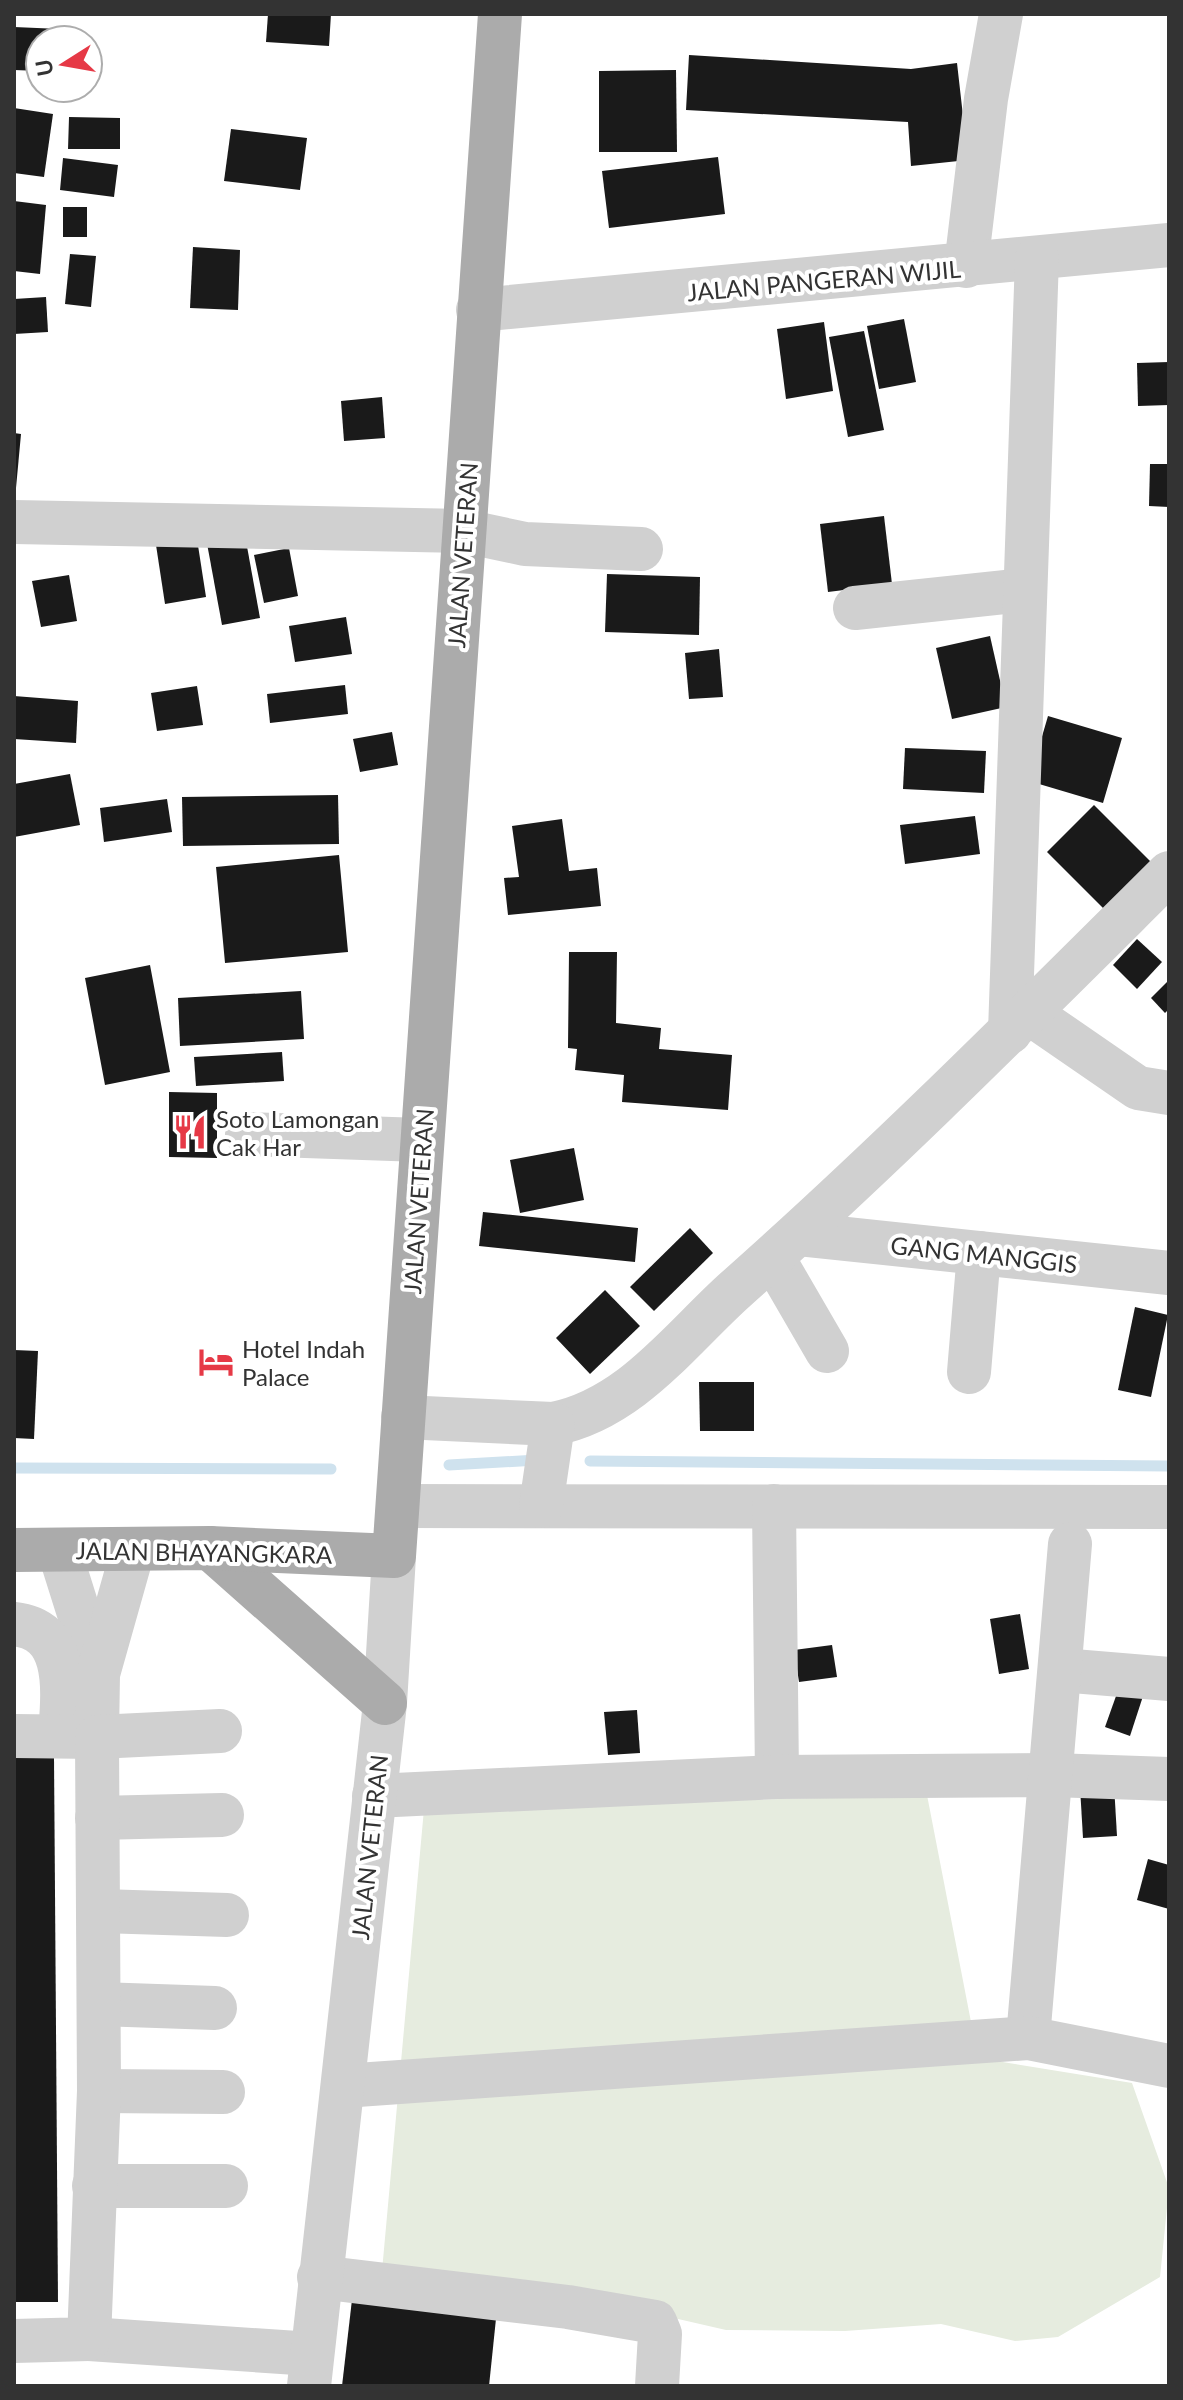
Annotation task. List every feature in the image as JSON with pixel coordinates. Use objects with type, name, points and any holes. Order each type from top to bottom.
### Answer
[{"type":"main road","name":"JALAN VETERAN","points":[[394,1556],[500,14]]},
{"type":"main road","name":"JALAN BHAYANGKARA","points":[[14,1550],[210,1548],[394,1556]]},
{"type":"main road","points":[[210,1548],[385,1703]]},
{"type":"street","points":[[966,266],[986,99],[1001,14]]},
{"type":"street","name":"JALAN PANGERAN WIJIL","points":[[478,310],[1169,245]]},
{"type":"street","points":[[1020,1022],[1025,590],[1037,258]]},
{"type":"street","points":[[14,522],[464,531],[525,544],[641,549]]},
{"type":"street","points":[[855,608],[1025,590]]},
{"type":"street","points":[[403,1417],[553,1424],[567,1421],[632,1387],[786,1246],[1020,1022],[1169,873]]},
{"type":"street","points":[[1020,1022],[1138,1088],[1169,1093]]},
{"type":"street","points":[[247,1134],[421,1140]]},
{"type":"street","points":[[786,1246],[827,1351]]},
{"type":"street","name":"GANG MANGGIS","points":[[786,1246],[979,1253],[1169,1273]]},
{"type":"street","points":[[969,1372],[979,1253]]},
{"type":"street","points":[[541,1506],[553,1424]]},
{"type":"street","points":[[398,1506],[1169,1507]]},
{"type":"street","points":[[774,1506],[777,1777]]},
{"type":"street","points":[[1028,2038],[1070,1544]]},
{"type":"street","points":[[59,1550],[98,1674]]},
{"type":"street","points":[[78,1736],[133,1550]]},
{"type":"street","name":"JALAN VETERAN","points":[[311,2370],[385,1703],[394,1556]]},
{"type":"street","points":[[14,1624],[30,1625],[46,1634],[57,1655],[97,1818],[101,1911],[99,2091],[89,2339]]},
{"type":"street","points":[[1061,1670],[1169,1679]]},
{"type":"street","points":[[14,1736],[220,1731]]},
{"type":"street","points":[[374,1796],[777,1777],[1052,1775],[1169,1779]]},
{"type":"street","points":[[97,1818],[222,1815]]},
{"type":"street","points":[[101,1911],[227,1915]]},
{"type":"street","points":[[99,2004],[215,2008]]},
{"type":"street","points":[[343,2086],[1028,2038],[1169,2066]]},
{"type":"street","points":[[99,2091],[223,2092]]},
{"type":"street","points":[[94,2186],[226,2186]]},
{"type":"street","points":[[319,2277],[568,2307],[655,2322],[660,2334],[657,2386]]},
{"type":"street","points":[[14,2341],[89,2339],[311,2370]]},
{"type":"shaded area","points":[[927,1795],[978,2058],[1132,2083],[1169,2188],[1160,2277],[1058,2337],[1015,2341],[941,2324],[845,2331],[726,2330],[587,2298],[382,2271],[424,1809]]},
{"type":"building","points":[[268,14],[331,14],[329,46],[266,42]]},
{"type":"building","points":[[14,27],[24,27],[24,70],[14,70]]},
{"type":"building","points":[[689,55],[911,69],[957,63],[968,160],[911,166],[908,122],[686,110]]},
{"type":"building","points":[[676,70],[677,152],[599,152],[599,71]]},
{"type":"building","points":[[14,108],[53,114],[44,177],[14,173]]},
{"type":"building","points":[[69,117],[120,118],[120,149],[68,149]]},
{"type":"building","points":[[231,129],[307,138],[300,190],[224,181]]},
{"type":"building","points":[[718,157],[725,214],[609,228],[602,171]]},
{"type":"building","points":[[63,158],[118,165],[114,197],[60,190]]},
{"type":"building","points":[[14,201],[46,205],[40,274],[14,271]]},
{"type":"building","points":[[63,207],[87,207],[87,237],[63,237]]},
{"type":"building","points":[[193,247],[240,250],[238,310],[190,308]]},
{"type":"building","points":[[70,254],[96,256],[91,307],[65,304]]},
{"type":"building","points":[[46,297],[48,332],[14,334],[14,299]]},
{"type":"building","points":[[904,319],[916,382],[879,389],[867,326]]},
{"type":"building","points":[[824,322],[833,391],[786,399],[777,329]]},
{"type":"building","points":[[864,331],[884,430],[848,437],[829,337]]},
{"type":"building","points":[[1169,362],[1169,405],[1138,406],[1137,363]]},
{"type":"building","points":[[382,397],[385,438],[344,441],[341,401]]},
{"type":"building","points":[[14,433],[21,434],[16,488],[14,488]]},
{"type":"building","points":[[1150,464],[1169,464],[1169,507],[1149,506]]},
{"type":"building","points":[[884,516],[892,584],[828,592],[820,524]]},
{"type":"building","points":[[244,530],[260,618],[222,625],[206,538]]},
{"type":"building","points":[[197,539],[206,597],[165,604],[156,545]]},
{"type":"building","points":[[289,548],[298,596],[264,603],[254,555]]},
{"type":"building","points":[[607,574],[700,577],[699,635],[605,632]]},
{"type":"building","points":[[69,575],[77,621],[41,627],[32,581]]},
{"type":"building","points":[[346,617],[352,654],[295,662],[289,626]]},
{"type":"building","points":[[990,636],[1006,707],[952,719],[936,648]]},
{"type":"building","points":[[719,649],[723,697],[689,699],[685,653]]},
{"type":"building","points":[[345,685],[348,714],[270,723],[267,694]]},
{"type":"building","points":[[197,686],[203,725],[157,731],[151,693]]},
{"type":"building","points":[[14,696],[78,701],[76,743],[14,739]]},
{"type":"building","points":[[1048,716],[1122,738],[1103,803],[1029,781]]},
{"type":"building","points":[[392,732],[398,765],[360,772],[353,739]]},
{"type":"building","points":[[905,748],[986,751],[984,793],[903,789]]},
{"type":"building","points":[[70,774],[80,825],[14,837],[14,784]]},
{"type":"building","points":[[338,795],[339,844],[183,846],[182,797]]},
{"type":"building","points":[[167,799],[172,832],[104,842],[100,808]]},
{"type":"building","points":[[1094,805],[1151,862],[1104,909],[1047,852]]},
{"type":"building","points":[[975,816],[980,854],[905,864],[900,825]]},
{"type":"building","points":[[562,819],[569,871],[597,868],[601,906],[508,915],[504,878],[519,877],[512,826]]},
{"type":"building","points":[[339,855],[348,952],[225,963],[216,867]]},
{"type":"building","points":[[1137,939],[1162,962],[1137,989],[1113,965]]},
{"type":"building","points":[[569,952],[617,952],[616,1023],[661,1028],[659,1049],[732,1055],[728,1110],[622,1102],[624,1075],[575,1070],[577,1049],[568,1048]]},
{"type":"building","points":[[150,965],[170,1072],[105,1085],[85,978]]},
{"type":"building","points":[[1169,980],[1169,1009],[1165,1013],[1151,998]]},
{"type":"building","points":[[301,991],[304,1039],[180,1046],[178,998]]},
{"type":"building","points":[[282,1052],[284,1081],[196,1086],[194,1057]]},
{"type":"building","points":[[169,1092],[217,1093],[217,1158],[169,1157]]},
{"type":"building","points":[[574,1148],[584,1200],[520,1213],[510,1160]]},
{"type":"building","points":[[483,1212],[638,1228],[635,1262],[479,1246]]},
{"type":"building","points":[[690,1228],[713,1253],[654,1311],[630,1287]]},
{"type":"building","points":[[605,1290],[640,1326],[590,1374],[556,1338]]},
{"type":"building","points":[[1135,1307],[1168,1315],[1151,1397],[1118,1390]]},
{"type":"building","points":[[14,1350],[38,1351],[34,1439],[14,1438]]},
{"type":"building","points":[[699,1382],[754,1382],[754,1431],[700,1431]]},
{"type":"building","points":[[1020,1614],[1029,1669],[999,1674],[990,1619]]},
{"type":"building","points":[[832,1645],[837,1677],[799,1682],[794,1650]]},
{"type":"building","points":[[1121,1682],[1145,1690],[1130,1736],[1105,1727]]},
{"type":"building","points":[[637,1710],[640,1753],[608,1755],[604,1712]]},
{"type":"building","points":[[54,1757],[58,2302],[14,2302],[14,1758]]},
{"type":"building","points":[[1114,1785],[1117,1836],[1083,1838],[1080,1787]]},
{"type":"building","points":[[1148,1859],[1169,1865],[1169,1909],[1137,1900]]},
{"type":"building","points":[[353,2291],[497,2309],[489,2386],[342,2386]]},
{"type":"waterway","points":[[449,1465],[537,1460]]},
{"type":"waterway","points":[[590,1461],[1169,1466]]},
{"type":"waterway","points":[[14,1468],[331,1469]]},
{"type":"place","name":"Soto Lamongan Cak Har","points":[[190,1132]]},
{"type":"place","name":"Hotel Indah Palace","points":[[216,1362]]}]
